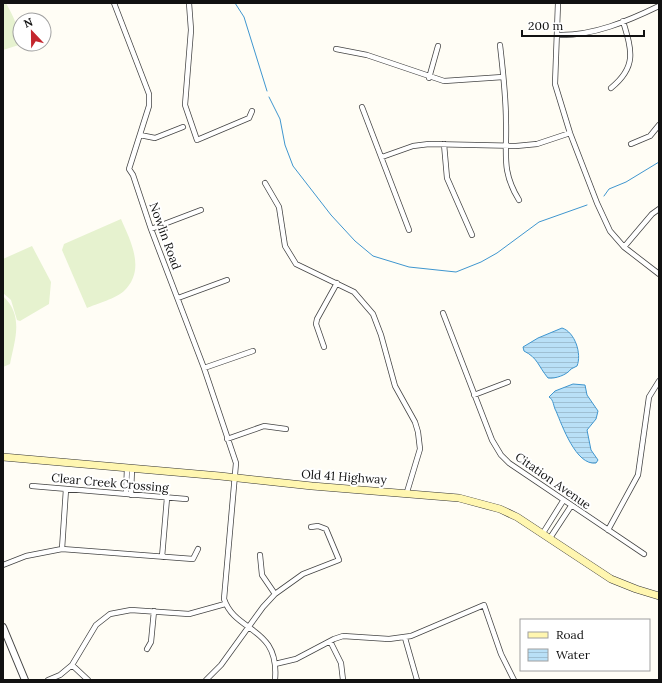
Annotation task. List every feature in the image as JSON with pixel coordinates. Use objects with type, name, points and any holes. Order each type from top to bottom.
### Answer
[{"type":"main road","name":"Old 41 Highway","points":[[3,456],[312,486],[407,492],[459,498],[500,509],[517,517],[543,533],[580,560],[611,579],[659,596]]},
{"type":"street","name":"Nowlin Road","points":[[114,3],[150,94],[149,106],[129,169],[133,175],[151,229],[204,368],[236,462],[236,478],[224,590],[226,604]]},
{"type":"street","points":[[189,3],[191,30],[185,105],[191,128],[197,140],[249,118],[252,111]]},
{"type":"street","points":[[558,3],[556,84],[570,133],[610,232],[624,247],[659,274]]},
{"type":"street","points":[[558,35],[574,35],[594,32],[623,22],[659,6]]},
{"type":"street","points":[[611,88],[626,74],[631,63],[630,49],[623,22]]},
{"type":"street","points":[[500,45],[506,124],[505,154],[507,176],[518,200]]},
{"type":"street","points":[[429,78],[438,46]]},
{"type":"street","points":[[336,49],[367,56],[444,82],[503,77]]},
{"type":"street","points":[[362,107],[409,230]]},
{"type":"street","points":[[631,144],[650,136],[659,125]]},
{"type":"street","points":[[140,135],[155,138],[184,127]]},
{"type":"street","points":[[382,157],[413,146],[444,144],[516,146],[537,144],[570,133]]},
{"type":"street","points":[[444,144],[447,178],[472,235]]},
{"type":"street","points":[[265,183],[279,207],[285,246],[296,264],[354,292],[373,314],[381,335],[395,386],[415,422],[418,432],[420,449],[407,492]]},
{"type":"street","points":[[624,247],[652,214],[659,209]]},
{"type":"street","points":[[151,229],[200,210]]},
{"type":"street","points":[[178,298],[227,280]]},
{"type":"street","points":[[324,347],[316,324],[317,319],[337,283]]},
{"type":"street","name":"Citation Avenue","points":[[443,313],[492,440],[500,455],[508,463],[563,501],[644,554]]},
{"type":"street","points":[[204,368],[253,351]]},
{"type":"street","points":[[608,530],[638,475],[649,397],[659,381]]},
{"type":"street","points":[[474,395],[508,382]]},
{"type":"street","points":[[227,439],[264,426],[286,429]]},
{"type":"street","points":[[128,494],[130,468]]},
{"type":"street","name":"Clear Creek Crossing","points":[[32,486],[186,499]]},
{"type":"street","points":[[62,550],[66,489]]},
{"type":"street","points":[[162,557],[167,498]]},
{"type":"street","points":[[543,533],[563,501]]},
{"type":"street","points":[[550,538],[571,506]]},
{"type":"street","points":[[206,680],[222,665],[263,607],[276,594],[302,574],[339,560],[326,529],[318,526],[311,527]]},
{"type":"street","points":[[3,565],[26,556],[62,550],[193,559],[198,549]]},
{"type":"street","points":[[260,555],[262,575],[276,594]]},
{"type":"street","points":[[48,680],[60,674],[72,665],[96,625],[103,618],[122,610],[189,614],[226,604],[234,615],[249,626],[268,644],[275,664],[275,680]]},
{"type":"street","points":[[275,664],[303,656],[330,641],[348,636],[384,639],[405,638],[484,605],[501,654],[514,680]]},
{"type":"street","points":[[147,649],[151,642],[154,612]]},
{"type":"street","points":[[3,627],[25,680]]},
{"type":"street","points":[[405,638],[417,680]]},
{"type":"street","points":[[330,641],[341,663],[343,680]]},
{"type":"street","points":[[72,665],[88,680]]},
{"type":"green space","points":[[3,3],[6,3],[12,14],[12,47],[3,50]]},
{"type":"green space","points":[[121,219],[129,237],[134,256],[134,274],[131,283],[121,294],[87,308],[62,250],[64,244]]},
{"type":"green space","points":[[32,246],[51,282],[49,304],[20,321],[17,320],[11,300],[3,293],[3,259]]},
{"type":"green space","points":[[3,296],[10,304],[14,312],[16,320],[16,337],[10,364],[3,367]]},
{"type":"water","points":[[562,328],[571,334],[576,344],[579,356],[577,366],[561,376],[548,378],[535,359],[524,351],[523,347],[538,338]]},
{"type":"water","points":[[573,384],[585,385],[587,395],[598,411],[596,419],[587,430],[591,450],[598,460],[596,463],[589,462],[576,452],[566,434],[553,401],[549,397],[555,391]]},
{"type":"waterway","points":[[235,3],[244,17],[267,91]]},
{"type":"waterway","points":[[269,97],[280,119],[285,145],[293,166],[331,215],[355,241],[373,256],[409,267],[456,272],[481,262],[497,253],[539,222],[587,205]]},
{"type":"waterway","points":[[604,196],[609,189],[626,182],[659,162]]}]
